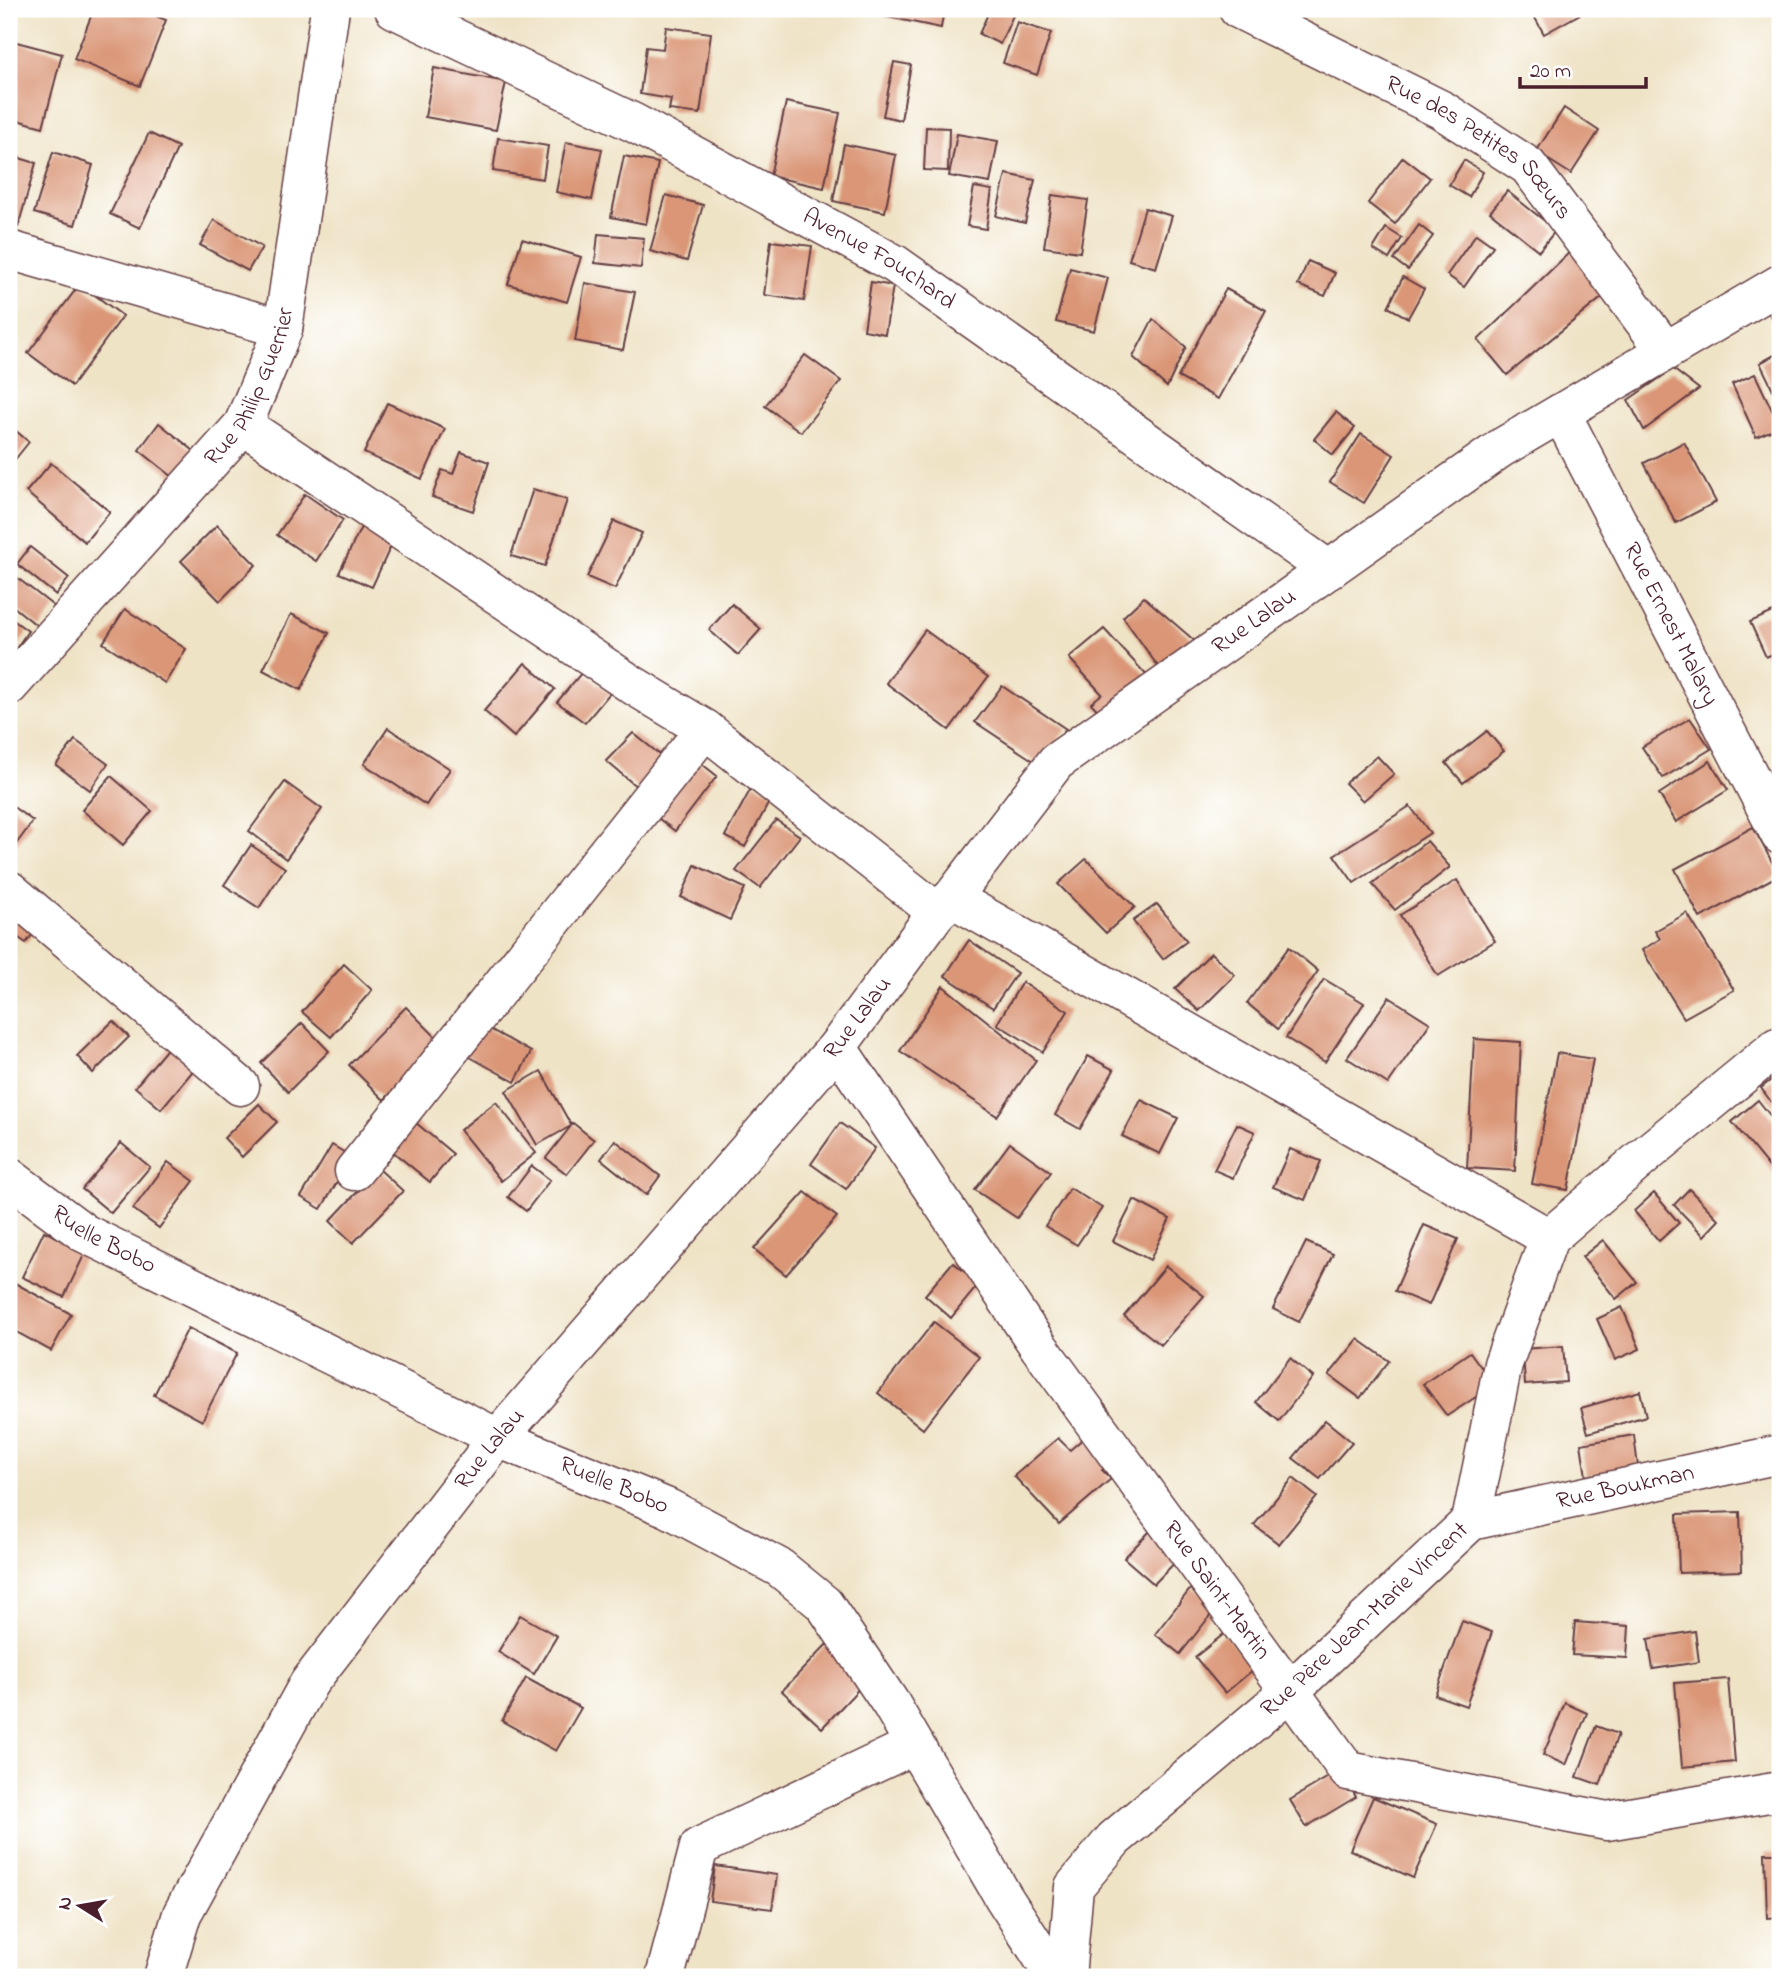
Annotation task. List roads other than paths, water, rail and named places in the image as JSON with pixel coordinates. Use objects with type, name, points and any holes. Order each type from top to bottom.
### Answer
[{"type":"street","name":"Rue Philip Guerrier","points":[[9,685],[243,425],[283,329],[330,9]]},
{"type":"street","name":"Avenue Fouchard","points":[[394,9],[634,123],[895,264],[1329,570]]},
{"type":"street","name":"Rue des Petites Sœurs","points":[[1238,9],[1442,110],[1528,166],[1666,351]]},
{"type":"street","points":[[9,250],[283,329]]},
{"type":"street","name":"Rue Lalau","points":[[163,1977],[182,1914],[309,1683],[498,1438],[837,1047],[1056,762],[1501,448],[1780,284]]},
{"type":"street","name":"Rue Ernest Malary","points":[[1561,413],[1780,835]]},
{"type":"street","points":[[243,425],[620,677],[705,729],[944,905],[1549,1238]]},
{"type":"street","points":[[354,1171],[705,729]]},
{"type":"street","points":[[9,890],[240,1086]]},
{"type":"street","name":"Rue Saint-Martin","points":[[837,1047],[1039,1347],[1348,1771],[1607,1821],[1780,1791]]},
{"type":"street","name":"Rue Père Jean-Marie Vincent","points":[[1066,1977],[1074,1887],[1114,1839],[1290,1691],[1471,1521],[1503,1364],[1549,1238],[1649,1152],[1780,1047]]},
{"type":"street","name":"Ruelle Bobo","points":[[9,1177],[84,1234],[498,1438],[668,1508],[780,1568],[824,1604],[891,1704],[1004,1898],[1055,1977]]},
{"type":"street","name":"Rue Boukman","points":[[1471,1521],[1780,1454]]},
{"type":"street","points":[[665,1977],[699,1847],[914,1745]]}]
